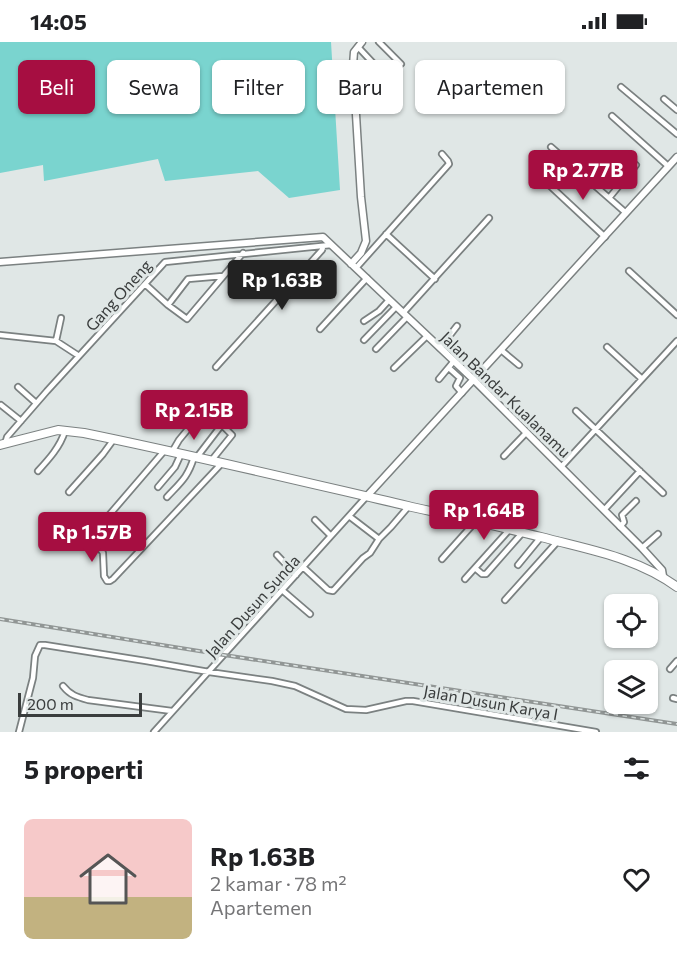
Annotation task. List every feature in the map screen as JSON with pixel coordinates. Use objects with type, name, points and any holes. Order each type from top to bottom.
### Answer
[{"type":"highway","points":[[3,444],[58,430],[114,439],[558,541],[626,560],[663,576],[677,587]]},
{"type":"street","points":[[379,42],[398,60]]},
{"type":"street","points":[[363,255],[366,241],[353,82],[353,56],[360,44],[373,60]]},
{"type":"street","points":[[621,87],[677,134]]},
{"type":"street","points":[[664,99],[677,110]]},
{"type":"street","points":[[612,116],[668,166]]},
{"type":"street","points":[[551,147],[626,213]]},
{"type":"street","points":[[354,266],[449,165],[442,154]]},
{"type":"street","points":[[367,496],[677,157]]},
{"type":"street","points":[[609,198],[636,165]]},
{"type":"street","points":[[546,182],[605,237]]},
{"type":"street","points":[[376,349],[489,218]]},
{"type":"street","points":[[386,234],[435,279]]},
{"type":"street","name":"Jalan Bandar Kualanamu","points":[[0,262],[323,237],[474,380],[642,548],[662,570],[663,576]]},
{"type":"street","name":"Gang Oneng","points":[[3,444],[36,403],[168,261],[331,245]]},
{"type":"street","points":[[216,367],[322,250],[323,246]]},
{"type":"street","points":[[145,284],[187,319],[243,253]]},
{"type":"street","points":[[629,271],[677,315]]},
{"type":"street","points":[[168,305],[188,279],[223,276]]},
{"type":"street","points":[[320,329],[367,278]]},
{"type":"street","points":[[364,321],[379,311],[389,300]]},
{"type":"street","points":[[364,340],[396,307]]},
{"type":"street","points":[[56,341],[61,318]]},
{"type":"street","points":[[440,348],[457,326]]},
{"type":"street","points":[[0,335],[56,341],[79,356]]},
{"type":"street","points":[[394,368],[427,336]]},
{"type":"street","points":[[561,467],[677,341]]},
{"type":"street","points":[[607,347],[642,379]]},
{"type":"street","points":[[501,350],[519,365]]},
{"type":"street","points":[[439,379],[454,361]]},
{"type":"street","points":[[449,368],[460,378],[456,387],[462,393]]},
{"type":"street","points":[[456,374],[461,368]]},
{"type":"street","points":[[18,387],[36,403]]},
{"type":"street","points":[[1,405],[21,421]]},
{"type":"street","points":[[576,411],[663,493]]},
{"type":"street","points":[[167,496],[185,478],[195,457],[230,414]]},
{"type":"street","points":[[198,417],[169,451],[118,503],[98,528],[96,538],[103,554],[104,576],[107,580],[113,579],[222,463]]},
{"type":"street","points":[[212,461],[231,436],[231,433],[222,425]]},
{"type":"street","points":[[38,471],[52,456],[65,430]]},
{"type":"street","points":[[504,456],[526,433]]},
{"type":"street","points":[[69,492],[114,439]]},
{"type":"street","points":[[158,487],[181,454]]},
{"type":"street","points":[[604,510],[640,471]]},
{"type":"street","name":"Jalan Dusun Sunda","points":[[154,732],[367,496]]},
{"type":"street","points":[[620,527],[624,522],[622,515],[636,501]]},
{"type":"street","points":[[303,567],[331,591],[370,553],[379,539],[409,506]]},
{"type":"street","points":[[349,516],[379,539]]},
{"type":"street","points":[[315,520],[331,536]]},
{"type":"street","points":[[442,559],[476,521]]},
{"type":"street","points":[[465,579],[510,529]]},
{"type":"street","points":[[475,568],[482,574],[486,574],[523,532]]},
{"type":"street","points":[[642,548],[658,534]]},
{"type":"street","points":[[518,565],[541,537]]},
{"type":"street","points":[[505,600],[558,541]]},
{"type":"street","points":[[277,555],[296,574]]},
{"type":"street","points":[[282,590],[310,614]]},
{"type":"street","name":"Jalan Dusun Karya I","points":[[19,732],[33,678],[35,656],[40,645],[272,681],[295,686],[346,709],[366,710],[412,701],[579,731],[596,732]]},
{"type":"street","points":[[670,669],[677,662]]},
{"type":"street","points":[[63,686],[74,696],[88,700],[172,711]]},
{"type":"shaded area","points":[[0,42],[331,42],[332,60],[317,60],[317,114],[335,114],[340,190],[289,198],[258,171],[165,181],[158,159],[44,181],[43,165],[0,173]]},
{"type":"railway","points":[[0,619],[677,724]]}]
